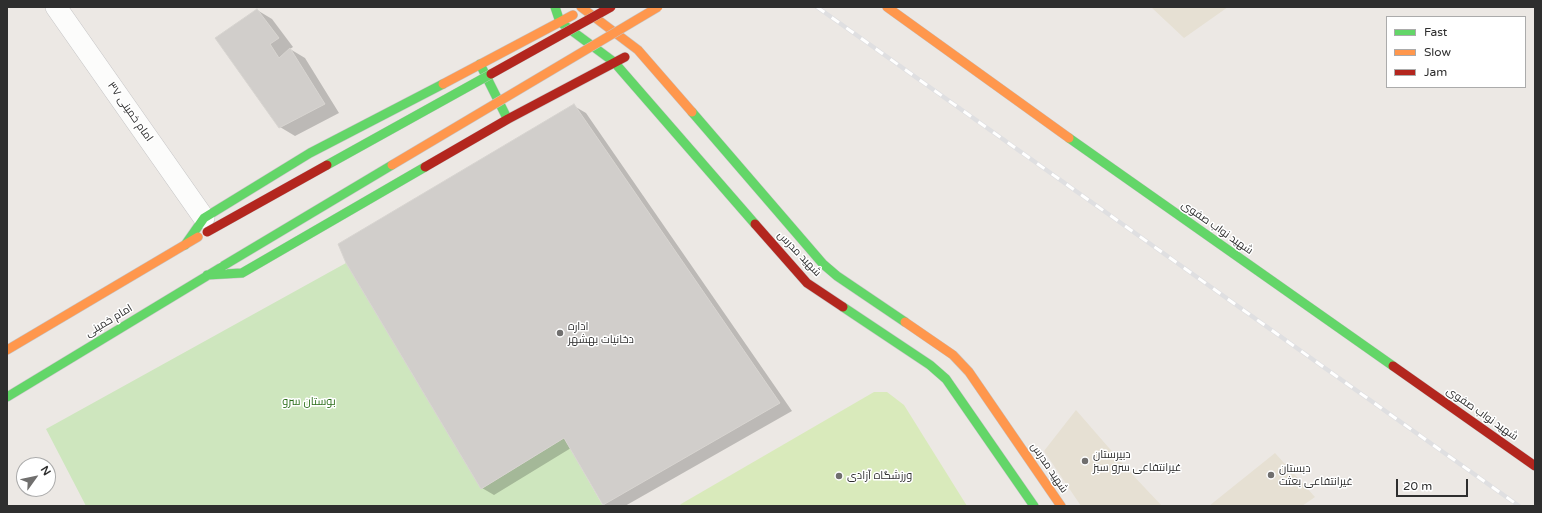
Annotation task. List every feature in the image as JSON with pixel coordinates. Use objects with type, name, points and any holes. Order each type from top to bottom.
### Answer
[{"type":"street","name":"امام خمینی ۳۷","points":[[56,7],[206,225]]},
{"type":"street","points":[[555,7],[560,22]]},
{"type":"street","points":[[185,245],[206,225],[611,7]]},
{"type":"street","name":"امام خمینی","points":[[7,397],[207,275],[658,7]]},
{"type":"street","name":"شهید نواب صفوی","points":[[887,7],[1005,93],[1535,466]]},
{"type":"street","points":[[7,350],[185,245],[206,225],[310,153],[504,52],[560,22],[582,8]]},
{"type":"street","name":"شهید مدرس","points":[[582,8],[638,50],[823,264],[838,276],[953,355],[969,372],[1061,506]]},
{"type":"street","name":"شهید مدرس","points":[[560,22],[614,62],[807,283],[930,365],[946,379],[1034,506]]},
{"type":"street","points":[[207,275],[242,273],[534,104],[638,50]]},
{"type":"street","points":[[504,52],[534,104]]},
{"type":"street","points":[[480,64],[508,119]]},
{"type":"shaded area","points":[[1151,7],[1228,7],[1184,38]]},
{"type":"shaded area","name":"دبیرستان غیرانتفاعی سرو سبز","points":[[1076,410],[1129,471],[1162,506],[1081,506],[1044,451]]},
{"type":"shaded area","name":"دبستان غیرانتفاعی بعثت","points":[[1275,453],[1315,497],[1302,506],[1209,506]]},
{"type":"green space","name":"بوستان سرو","points":[[346,263],[481,489],[564,438],[603,506],[86,506],[46,429]]},
{"type":"green space","name":"ورزشگاه آزادی","points":[[874,392],[887,392],[904,405],[967,506],[679,506],[681,504]]},
{"type":"building","points":[[257,9],[279,38],[270,44],[279,58],[290,48],[325,104],[279,128],[215,38]]},
{"type":"building","name":"اداره دخانیات بهشهر","points":[[574,104],[780,403],[603,505],[564,438],[481,489],[346,263],[338,244]]},
{"type":"railway","points":[[817,7],[1519,506]]},
{"type":"traffic: fast","points":[[555,7],[560,22],[614,62],[755,224]]},
{"type":"traffic: fast","points":[[480,64],[507,118]]},
{"type":"traffic: fast","points":[[327,165],[491,74]]},
{"type":"traffic: fast","points":[[185,245],[204,218],[310,153],[443,84]]},
{"type":"traffic: fast","points":[[692,112],[823,264],[837,276],[905,322]]},
{"type":"traffic: fast","points":[[1069,138],[1393,366]]},
{"type":"traffic: fast","points":[[223,266],[392,165]]},
{"type":"traffic: fast","points":[[207,275],[242,273],[425,167]]},
{"type":"traffic: fast","points":[[7,397],[220,268]]},
{"type":"traffic: fast","points":[[843,307],[930,365],[946,379],[1034,506]]},
{"type":"traffic: slow","points":[[581,7],[638,50],[692,112]]},
{"type":"traffic: slow","points":[[392,165],[658,7]]},
{"type":"traffic: slow","points":[[887,7],[1069,138]]},
{"type":"traffic: slow","points":[[443,84],[573,15]]},
{"type":"traffic: slow","points":[[7,350],[198,237]]},
{"type":"traffic: slow","points":[[905,322],[953,355],[969,372],[1061,506]]},
{"type":"traffic: jam","points":[[491,74],[611,7]]},
{"type":"traffic: jam","points":[[425,167],[508,119],[625,57]]},
{"type":"traffic: jam","points":[[207,232],[327,165]]},
{"type":"traffic: jam","points":[[755,224],[807,283],[843,307]]},
{"type":"traffic: jam","points":[[1393,366],[1535,466]]},
{"type":"place","name":"اداره دخانیات بهشهر","points":[[560,333]]},
{"type":"place","name":"دبیرستان غیرانتفاعی سرو سبز","points":[[1085,461]]},
{"type":"place","name":"دبستان غیرانتفاعی بعثت","points":[[1271,475]]},
{"type":"place","name":"ورزشگاه آزادی","points":[[839,476]]}]
